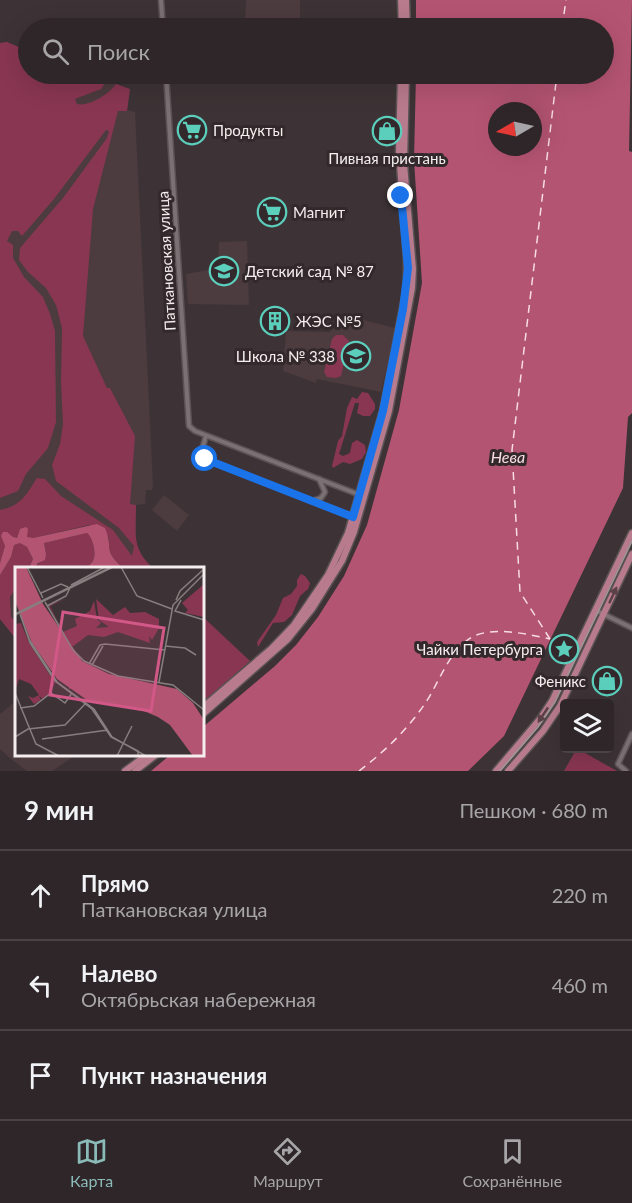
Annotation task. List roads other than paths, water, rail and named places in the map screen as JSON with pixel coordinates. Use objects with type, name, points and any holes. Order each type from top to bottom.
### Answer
[{"type":"main road","points":[[401,0],[402,18]]},
{"type":"main road","points":[[406,0],[407,18]]},
{"type":"main road","points":[[204,712],[275,652],[306,618],[342,561],[354,532],[390,382],[408,277],[399,164],[401,84]]},
{"type":"main road","points":[[204,706],[271,649],[294,625],[335,562],[362,495],[392,398],[412,288],[413,269],[404,164],[406,84]]},
{"type":"main road","points":[[496,771],[540,719],[552,701],[632,533]]},
{"type":"main road","points":[[508,771],[555,714],[632,554]]},
{"type":"main road","points":[[125,771],[145,756]]},
{"type":"main road","points":[[135,771],[154,756]]},
{"type":"street","points":[[161,0],[162,18]]},
{"type":"street","name":"Паткановская улица","points":[[167,84],[188,421],[191,429],[362,495]]},
{"type":"street","points":[[206,436],[201,453],[205,459],[353,517]]},
{"type":"street","points":[[312,501],[321,498],[325,492],[319,479]]},
{"type":"street","points":[[595,610],[632,627]]},
{"type":"street","points":[[626,771],[618,764],[632,734]]},
{"type":"water","name":"Нева","points":[[416,0],[632,0],[629,151],[632,152],[632,413],[628,417],[623,488],[504,736],[468,771],[151,771],[169,756],[204,756],[204,726],[275,666],[296,645],[318,617],[344,576],[367,525],[399,410],[422,283],[414,160],[416,84],[614,84],[614,18],[416,18]]},
{"type":"water","points":[[97,524],[105,528],[110,553],[122,567],[87,567],[93,561],[95,554],[93,542],[87,533],[44,543],[45,560],[36,567],[29,567],[33,559],[27,547],[20,543],[14,545],[11,557],[0,575],[0,563],[5,546],[1,536],[3,532],[17,538],[20,529],[26,527],[27,537],[33,538]]},
{"type":"tram line","points":[[500,771],[538,727],[555,702],[632,541]]},
{"type":"place","name":"Продукты","points":[[192,130]]},
{"type":"place","name":"Пивная пристань","points":[[387,131]]},
{"type":"place","name":"Магнит","points":[[272,212]]},
{"type":"place","name":"Детский сад № 87","points":[[224,271]]},
{"type":"place","name":"ЖЭС №5","points":[[275,321]]},
{"type":"place","name":"Школа № 338","points":[[356,356]]},
{"type":"place","name":"Чайки Петербурга","points":[[564,649]]},
{"type":"place","name":"Феникс","points":[[607,681]]}]
